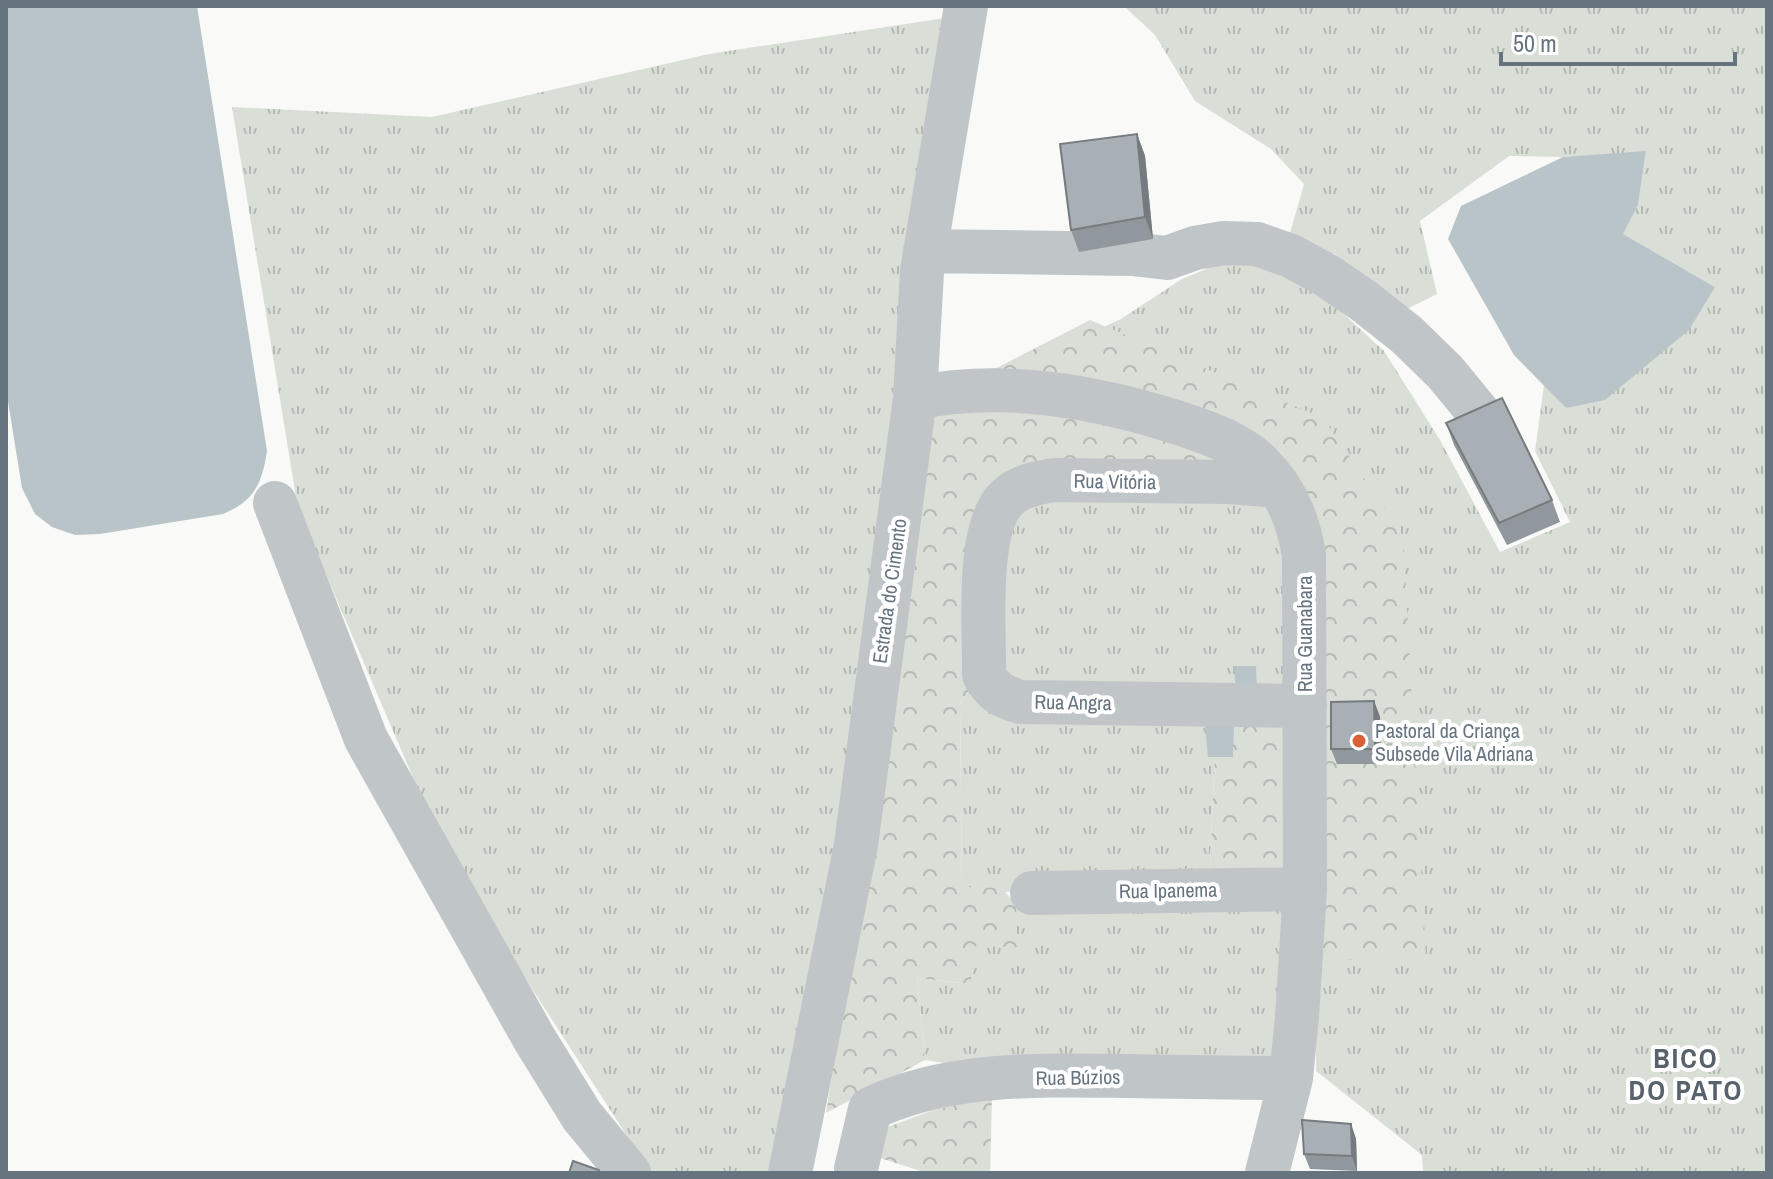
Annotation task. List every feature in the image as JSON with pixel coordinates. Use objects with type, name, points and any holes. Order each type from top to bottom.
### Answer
[{"type":"street","name":"Estrada do Cimento","points":[[793,1164],[856,845],[915,398],[922,271],[966,6]]},
{"type":"street","points":[[925,251],[1132,254],[1167,258],[1195,248],[1224,243],[1257,244],[1291,256],[1364,301],[1407,335],[1445,372],[1482,417]]},
{"type":"street","name":"Rua Guanabara","points":[[915,398],[967,389],[1014,390],[1077,397],[1135,409],[1195,428],[1232,444],[1259,462],[1291,505],[1304,555],[1305,889],[1291,1078],[1267,1173]]},
{"type":"street","name":"Rua Vitória","points":[[986,543],[993,519],[1007,498],[1026,486],[1053,480],[1229,482],[1278,486]]},
{"type":"street","points":[[275,503],[366,739],[535,1040],[582,1116],[629,1173]]},
{"type":"street","name":"Rua Angra","points":[[986,543],[984,675],[991,688],[1001,695],[1020,702],[1305,706]]},
{"type":"street","name":"Rua Ipanema","points":[[1032,893],[1305,889]]},
{"type":"street","name":"Rua Búzios","points":[[870,1109],[927,1089],[974,1081],[1059,1075],[1291,1078]]},
{"type":"street","points":[[793,1164],[865,1171],[870,1109],[808,1092]]},
{"type":"green space","points":[[1124,6],[1767,6],[1767,1173],[1423,1173],[1422,1155],[1316,1071],[1316,516],[1078,339],[1121,319],[1182,279],[1228,260],[1256,258],[1319,291],[1384,351],[1440,440],[1500,552],[1570,522],[1535,451],[1544,385],[1566,408],[1715,287],[1623,234],[1638,205],[1646,152],[1563,157],[1509,156],[1420,221],[1437,294],[1407,309],[1335,254],[1286,247],[1304,184],[1271,149],[1195,101],[1155,35]]},
{"type":"green space","points":[[958,16],[837,852],[769,1173],[651,1173],[447,857],[298,509],[232,107],[432,117],[709,54]]},
{"type":"green space","points":[[1090,320],[1323,418],[1403,536],[1426,958],[1310,960],[1310,555],[1244,441],[971,381]]},
{"type":"green space","points":[[1000,396],[1185,432],[1250,476],[998,485],[971,687],[960,704],[962,887],[1001,888],[1016,904],[1017,947],[972,946],[971,984],[917,978],[925,1060],[826,1113],[911,585],[931,403]]},
{"type":"green space","points":[[1022,492],[1276,492],[1297,698],[992,686],[991,562]]},
{"type":"green space","points":[[971,687],[1217,709],[1209,885],[1005,892],[1001,888],[962,888],[960,704]]},
{"type":"green space","points":[[1217,709],[1299,710],[1299,885],[1209,885]]},
{"type":"green space","points":[[1291,892],[1286,1074],[970,1067],[925,1060],[917,978],[971,984],[971,946],[1016,904]]},
{"type":"green space","points":[[992,1096],[990,1173],[927,1173],[839,1145],[931,1111]]},
{"type":"shaded area","points":[[6,6],[197,6],[267,451],[255,490],[234,509],[223,514],[100,534],[75,535],[52,527],[35,514],[22,488],[6,389]]},
{"type":"shaded area","points":[[1646,151],[1638,205],[1623,234],[1715,287],[1689,330],[1605,400],[1566,408],[1514,355],[1448,239],[1461,206],[1563,157]]},
{"type":"shaded area","points":[[1234,666],[1256,666],[1257,693],[1236,693]]},
{"type":"shaded area","points":[[1234,725],[1233,757],[1208,757],[1205,726]]},
{"type":"building","points":[[1137,134],[1145,217],[1071,230],[1060,144]]},
{"type":"building","points":[[1502,398],[1552,500],[1499,523],[1446,423]]},
{"type":"building","points":[[1374,701],[1375,749],[1331,749],[1331,702]]},
{"type":"building","points":[[1302,1120],[1351,1124],[1352,1156],[1304,1154]]},
{"type":"building","points":[[573,1161],[599,1170],[598,1173],[569,1173]]},
{"type":"place","name":"Pastoral da Criança Subsede Vila Adriana","points":[[1359,741]]},
{"type":"district","name":"BICO DO PATO","points":[[1686,1074]]}]
